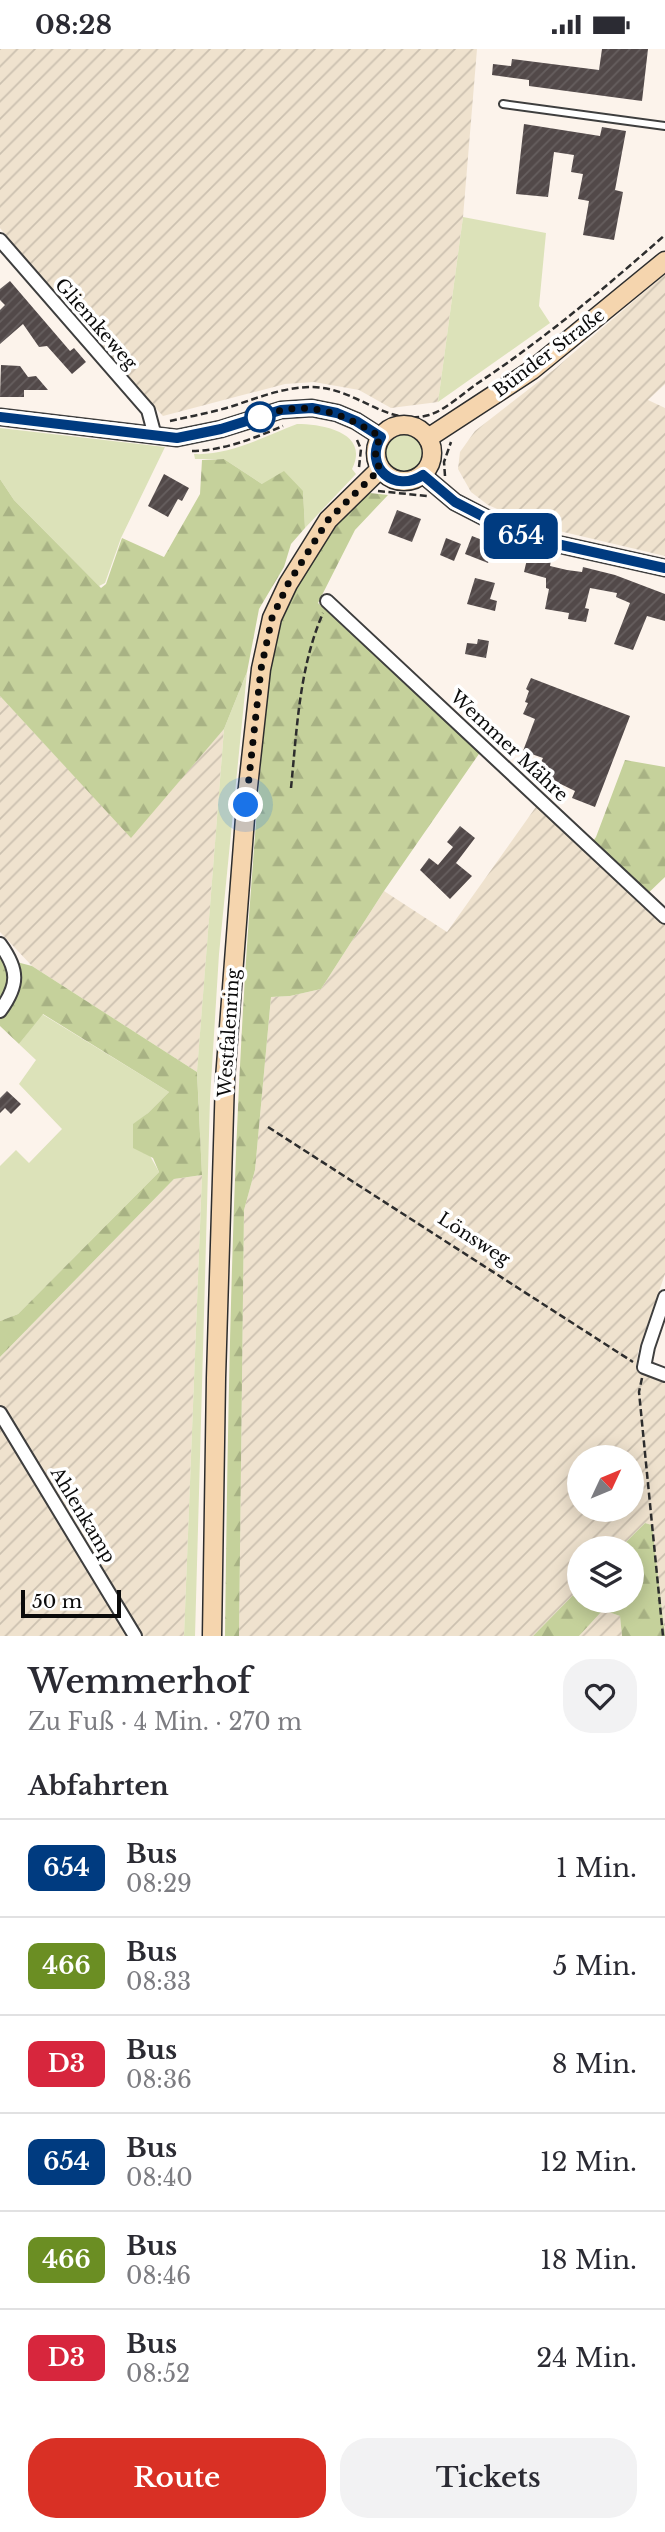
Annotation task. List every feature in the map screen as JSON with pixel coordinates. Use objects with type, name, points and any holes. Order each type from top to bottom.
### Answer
[{"type":"main road","name":"Bünder Straße","points":[[436,433],[532,370],[665,261]]},
{"type":"main road","points":[[405,425],[436,433],[428,468],[430,481],[416,479],[400,482],[380,469],[376,456],[377,443],[387,430],[405,425]]},
{"type":"main road","name":"Westfalenring","points":[[212,1636],[225,1079],[245,819],[261,669],[272,618],[288,584],[328,520],[380,469]]},
{"type":"street","name":"Gliemkeweg","points":[[0,240],[148,411],[155,436]]},
{"type":"street","points":[[0,417],[177,438],[297,408],[337,413],[381,437]]},
{"type":"street","points":[[430,481],[455,502],[521,536],[665,568]]},
{"type":"street","name":"Wemmer Mähre","points":[[327,601],[665,917]]},
{"type":"street","points":[[0,944],[16,973],[13,988],[0,1011]]},
{"type":"street","points":[[665,1297],[644,1367],[665,1375]]},
{"type":"street","name":"Ahlenkamp","points":[[0,1413],[135,1636]]},
{"type":"lane","points":[[503,104],[665,126]]},
{"type":"path","points":[[378,410],[386,414],[412,416],[432,413],[519,356],[665,235]]},
{"type":"path","points":[[430,481],[446,475],[444,462],[451,442],[436,433],[432,413]]},
{"type":"path","points":[[177,438],[187,451],[205,451],[237,443],[288,424]]},
{"type":"path","points":[[291,788],[299,705],[313,636],[327,601]]},
{"type":"path","name":"Lönsweg","points":[[268,1127],[644,1367]]},
{"type":"path","points":[[644,1367],[639,1392],[663,1636]]},
{"type":"shaded area","points":[[0,49],[477,49],[463,217],[438,402],[391,408],[359,390],[314,382],[285,384],[163,416],[106,355],[0,228]]},
{"type":"shaded area","points":[[665,274],[665,384],[648,400],[665,408],[665,556],[534,525],[488,505],[471,492],[458,469],[460,452],[475,431],[556,368]]},
{"type":"shaded area","points":[[0,696],[131,837],[224,729],[197,1072],[32,966],[0,932]]},
{"type":"shaded area","points":[[538,804],[665,923],[665,1274],[638,1352],[636,1368],[665,1382],[665,1636],[652,1525],[645,1523],[632,1536],[567,1536],[567,1601],[533,1636],[239,1636],[244,1210],[255,1170],[271,997],[321,989],[384,891],[447,932]]},
{"type":"shaded area","points":[[202,1175],[184,1636],[0,1636],[0,1357],[174,1179]]},
{"type":"shaded area","points":[[600,1613],[620,1616],[622,1636],[579,1636]]},
{"type":"green space","points":[[463,217],[546,233],[539,306],[550,323],[438,402]]},
{"type":"green space","points":[[297,424],[320,426],[341,433],[350,439],[355,447],[356,457],[352,469],[356,474],[305,528],[303,491],[262,484],[224,459],[195,459],[194,454],[233,449]]},
{"type":"green space","points":[[0,428],[165,447],[121,538],[105,583],[99,586],[14,500],[0,479]]},
{"type":"green space","points":[[404,434],[417,440],[423,453],[417,466],[404,472],[391,466],[385,453],[391,440]]},
{"type":"green space","points":[[224,459],[262,484],[284,471],[303,491],[305,528],[291,544],[284,567],[259,609],[247,672],[224,729],[131,838],[0,696],[0,479],[14,500],[101,588],[106,584],[122,538],[164,557],[200,494],[202,460]]},
{"type":"green space","points":[[370,493],[388,495],[355,530],[318,603],[481,751],[384,891],[321,989],[271,997],[255,1170],[244,1210],[239,1636],[225,1636],[229,1366],[238,1096],[254,843],[270,677],[284,613],[302,574],[325,538]]},
{"type":"green space","points":[[247,672],[219,954],[210,1099],[195,1636],[184,1636],[202,1175],[197,1071],[224,729]]},
{"type":"green space","points":[[625,760],[665,767],[665,877],[641,900],[587,849],[596,837]]},
{"type":"green space","points":[[0,953],[5,959],[32,966],[197,1072],[202,1175],[174,1179],[0,1357],[0,1321],[18,1314],[159,1172],[153,1158],[133,1148],[133,1124],[169,1092],[43,1014],[19,1044],[0,1026]]},
{"type":"green space","points":[[42,1014],[169,1092],[133,1125],[159,1172],[18,1314],[0,1321],[0,1166],[16,1150],[29,1163],[62,1129],[19,1084],[36,1060],[19,1044]]},
{"type":"green space","points":[[645,1523],[652,1525],[665,1636],[622,1636],[620,1616],[612,1613],[644,1613],[644,1536],[632,1536]]},
{"type":"green space","points":[[567,1601],[567,1613],[600,1613],[579,1636],[533,1636]]},
{"type":"building","points":[[602,49],[648,49],[642,101],[529,86],[529,80],[492,75],[493,64],[511,66],[512,59],[599,70]]},
{"type":"building","points":[[524,124],[600,136],[602,127],[626,131],[615,190],[623,192],[614,240],[583,235],[589,201],[578,199],[583,174],[571,172],[574,155],[554,152],[548,197],[516,194]]},
{"type":"building","points":[[10,281],[70,351],[74,348],[86,362],[72,374],[47,346],[39,347],[23,324],[0,344],[0,310],[5,305],[0,300],[0,289]]},
{"type":"building","points":[[1,365],[20,366],[28,377],[36,376],[48,390],[24,390],[24,397],[0,397]]},
{"type":"building","points":[[164,474],[189,488],[182,501],[178,499],[168,517],[148,506]]},
{"type":"building","points":[[397,510],[421,519],[412,542],[388,533]]},
{"type":"building","points":[[472,536],[495,545],[488,563],[465,554]]},
{"type":"building","points":[[446,538],[461,544],[454,561],[440,555]]},
{"type":"building","points":[[528,555],[551,560],[550,566],[567,570],[582,572],[583,567],[615,575],[665,594],[665,621],[647,616],[633,650],[614,644],[630,603],[616,597],[617,593],[590,588],[585,608],[589,609],[586,622],[568,619],[569,613],[545,609],[549,589],[546,588],[546,578],[524,572]]},
{"type":"building","points":[[475,578],[495,583],[490,599],[497,601],[495,611],[467,604]]},
{"type":"building","points":[[478,639],[489,641],[486,658],[465,654],[467,643],[477,644]]},
{"type":"building","points":[[531,678],[630,716],[595,807],[572,798],[575,791],[536,772],[543,758],[523,751],[535,719],[523,714],[528,703],[525,702],[529,691],[526,689]]},
{"type":"building","points":[[460,826],[475,838],[456,863],[472,876],[450,899],[420,870],[429,858],[438,865],[453,847],[447,842]]},
{"type":"building","points":[[7,1091],[21,1104],[11,1114],[5,1108],[0,1113],[0,1098]]},
{"type":"bus line","name":"654","points":[[0,417],[177,438],[221,429],[281,410],[312,408],[337,413],[381,437],[376,449],[377,463],[386,475],[393,479],[400,482],[409,481],[423,475],[455,502],[521,536],[665,568]]},
{"type":"route","points":[[246,805],[261,669],[272,618],[288,584],[328,520],[380,469],[376,449],[381,437],[356,421],[337,413],[312,408],[281,410],[260,417]]}]
